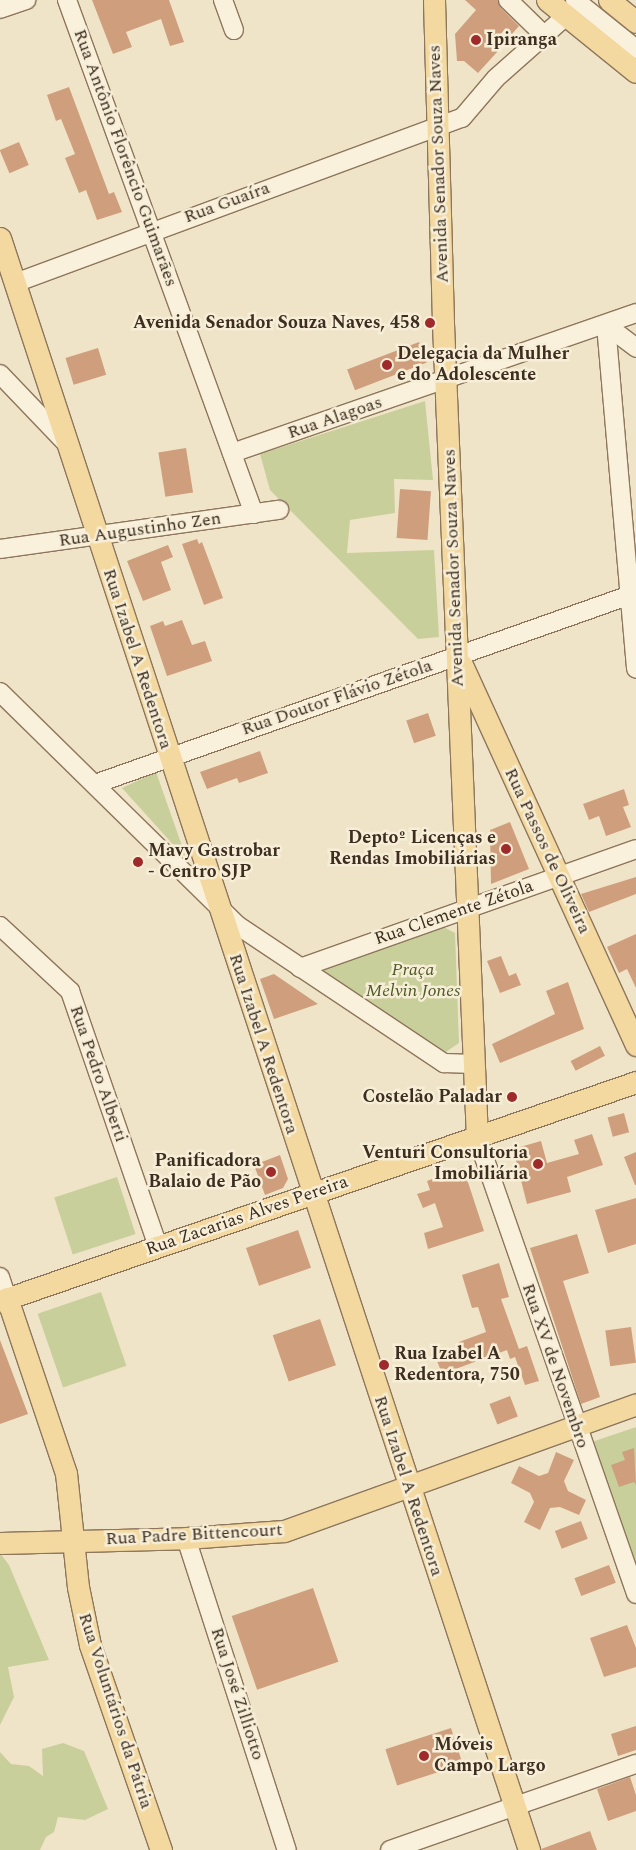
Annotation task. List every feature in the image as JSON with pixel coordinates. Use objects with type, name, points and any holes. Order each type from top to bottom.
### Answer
[{"type":"main road","points":[[547,0],[570,8],[636,72]]},
{"type":"main road","points":[[609,0],[636,22]]},
{"type":"main road","name":"Avenida Senador Souza Naves","points":[[436,1],[446,380],[477,1137]]},
{"type":"main road","name":"Rua Izabel A Redentora","points":[[0,238],[312,1194],[529,1850]]},
{"type":"main road","name":"Rua Passos de Oliveira","points":[[457,656],[636,1045]]},
{"type":"main road","name":"Rua Zacarias Alves Pereira","points":[[4,1300],[636,1082]]},
{"type":"main road","name":"Rua Voluntários da Pátria","points":[[4,1300],[61,1454],[70,1496],[78,1587],[90,1645],[161,1850]]},
{"type":"main road","name":"Rua Padre Bittencourt","points":[[0,1543],[186,1538],[284,1531],[409,1488],[636,1404]]},
{"type":"street","points":[[0,9],[26,0]]},
{"type":"street","name":"Rua Antônio Florêncio Guimarães","points":[[67,0],[254,514]]},
{"type":"street","points":[[223,0],[234,30]]},
{"type":"street","points":[[508,0],[544,35]]},
{"type":"street","points":[[570,8],[636,49]]},
{"type":"street","name":"Rua Guaíra","points":[[15,283],[151,231],[462,118],[496,78],[544,35],[570,8]]},
{"type":"street","name":"Rua Alagoas","points":[[232,453],[606,326],[636,313]]},
{"type":"street","points":[[606,326],[636,348]]},
{"type":"street","points":[[606,326],[633,594],[636,669]]},
{"type":"street","points":[[0,374],[67,444]]},
{"type":"street","name":"Rua Augustinho Zen","points":[[0,549],[279,510]]},
{"type":"street","name":"Rua Doutor Flávio Zétola","points":[[96,784],[633,594]]},
{"type":"street","points":[[0,692],[96,784],[220,911],[300,968],[444,1063],[474,1064]]},
{"type":"street","name":"Rua Clemente Zétola","points":[[300,968],[636,849]]},
{"type":"street","name":"Rua Pedro Alberti","points":[[0,926],[70,991],[158,1247]]},
{"type":"street","name":"Rua XV de Novembro","points":[[477,1137],[575,1427],[636,1594]]},
{"type":"street","points":[[0,1277],[4,1300]]},
{"type":"street","name":"Rua José Zilliotto","points":[[186,1538],[287,1850]]},
{"type":"street","points":[[390,1850],[636,1764]]},
{"type":"green space","points":[[425,401],[433,480],[394,479],[395,513],[350,520],[347,553],[434,550],[439,637],[418,639],[270,490],[260,454]]},
{"type":"green space","points":[[156,772],[187,860],[122,788]]},
{"type":"green space","name":"Praça Melvin Jones","points":[[438,924],[455,933],[459,1043],[443,1054],[315,971]]},
{"type":"green space","points":[[117,1177],[136,1234],[73,1254],[54,1197]]},
{"type":"green space","points":[[101,1292],[126,1366],[63,1388],[38,1314]]},
{"type":"green space","points":[[636,1427],[636,1584],[586,1444]]},
{"type":"green space","points":[[0,1553],[9,1565],[49,1660],[8,1667],[14,1697],[0,1725]]},
{"type":"green space","points":[[63,1743],[84,1751],[108,1809],[85,1820],[58,1817],[54,1832],[46,1837],[40,1850],[0,1850],[0,1752],[11,1764],[29,1766],[43,1776],[42,1749]]},
{"type":"building","points":[[92,0],[169,0],[184,42],[170,46],[161,19],[126,32],[132,47],[113,54]]},
{"type":"building","name":"Ipiranga","points":[[465,0],[498,0],[501,8],[519,26],[512,34],[506,28],[491,45],[498,51],[478,73],[464,61],[457,61],[455,34],[476,10]]},
{"type":"building","points":[[69,87],[109,194],[114,192],[122,212],[97,220],[86,190],[79,193],[65,158],[75,154],[61,119],[56,121],[47,95]]},
{"type":"building","points":[[19,142],[29,165],[9,173],[0,150]]},
{"type":"building","name":"Delegacia da Mulher e do Adolescente","points":[[419,342],[427,363],[355,390],[347,370]]},
{"type":"building","points":[[98,348],[106,375],[74,385],[65,358]]},
{"type":"building","points":[[186,448],[193,492],[165,497],[158,452]]},
{"type":"building","points":[[400,489],[431,491],[428,540],[397,538]]},
{"type":"building","points":[[197,539],[199,544],[202,542],[223,598],[204,605],[182,544]]},
{"type":"building","points":[[168,545],[173,557],[161,562],[171,590],[143,601],[127,561]]},
{"type":"building","points":[[182,620],[192,645],[205,641],[212,661],[167,676],[150,626],[163,621],[165,626]]},
{"type":"building","points":[[428,713],[436,736],[414,743],[406,720]]},
{"type":"building","points":[[260,751],[268,773],[239,783],[237,778],[207,789],[200,772]]},
{"type":"building","points":[[624,789],[629,805],[623,807],[631,827],[606,836],[599,816],[589,820],[583,804]]},
{"type":"building","name":"Deptoº Licenças e Rendas Imobiliárias","points":[[510,822],[529,869],[491,884],[490,830]]},
{"type":"building","points":[[636,877],[636,894],[589,912],[581,894]]},
{"type":"building","points":[[636,934],[636,988],[627,969],[619,973],[607,947]]},
{"type":"building","points":[[501,956],[509,976],[516,973],[521,985],[500,993],[487,961]]},
{"type":"building","points":[[274,974],[318,1004],[274,1019],[260,979]]},
{"type":"building","points":[[568,982],[584,1029],[500,1063],[492,1044],[555,1014],[546,991]]},
{"type":"building","points":[[600,1046],[605,1056],[576,1071],[571,1061]]},
{"type":"building","points":[[624,1113],[629,1132],[613,1137],[608,1117]]},
{"type":"building","points":[[592,1134],[603,1165],[567,1177],[571,1192],[527,1204],[513,1149],[541,1141],[547,1163],[579,1154],[574,1140]]},
{"type":"building","points":[[636,1152],[636,1185],[635,1185],[624,1157]]},
{"type":"building","name":"Panificadora Balaio de Pão","points":[[280,1155],[288,1179],[283,1188],[265,1195],[254,1165]]},
{"type":"building","points":[[463,1167],[484,1231],[428,1249],[424,1233],[443,1227],[435,1203],[423,1208],[417,1194],[430,1190],[427,1181]]},
{"type":"building","points":[[636,1198],[636,1244],[608,1253],[595,1210]]},
{"type":"building","points":[[298,1230],[311,1268],[259,1286],[246,1248]]},
{"type":"building","points":[[577,1234],[589,1273],[563,1281],[600,1397],[581,1404],[530,1248]]},
{"type":"building","points":[[499,1263],[509,1297],[501,1299],[519,1349],[527,1346],[539,1381],[525,1385],[515,1357],[510,1359],[507,1350],[442,1374],[436,1358],[462,1349],[459,1342],[486,1332],[478,1307],[472,1308],[462,1275]]},
{"type":"building","points":[[320,1319],[336,1365],[289,1382],[273,1335]]},
{"type":"building","points":[[631,1327],[636,1363],[610,1366],[605,1331]]},
{"type":"building","points":[[0,1340],[28,1414],[0,1424]]},
{"type":"building","points":[[510,1396],[518,1417],[497,1424],[489,1404]]},
{"type":"building","points":[[634,1448],[636,1485],[634,1482],[619,1487],[611,1465],[625,1460],[622,1452]]},
{"type":"building","points":[[556,1452],[574,1460],[564,1481],[568,1491],[586,1500],[579,1515],[560,1507],[550,1508],[540,1530],[524,1522],[534,1502],[530,1493],[511,1483],[519,1466],[539,1476],[548,1473]]},
{"type":"building","points":[[581,1521],[588,1539],[562,1549],[555,1531]]},
{"type":"building","points":[[609,1565],[616,1583],[581,1596],[574,1578]]},
{"type":"building","points":[[313,1588],[338,1662],[257,1690],[232,1616]]},
{"type":"building","points":[[627,1625],[636,1648],[636,1667],[604,1677],[590,1638]]},
{"type":"building","points":[[636,1726],[636,1750],[618,1756],[611,1734]]},
{"type":"building","name":"Móveis Campo Largo","points":[[451,1728],[463,1764],[397,1785],[385,1749]]},
{"type":"building","points":[[630,1777],[636,1795],[636,1811],[608,1821],[597,1789]]},
{"type":"building","points":[[590,1831],[597,1850],[541,1849]]},
{"type":"place","name":"Ipiranga","points":[[476,40]]},
{"type":"place","name":"Avenida Senador Souza Naves, 458","points":[[430,323]]},
{"type":"place","name":"Delegacia da Mulher e do Adolescente","points":[[387,365]]},
{"type":"place","name":"Deptoº Licenças e Rendas Imobiliárias","points":[[506,849]]},
{"type":"place","name":"Mavy Gastrobar - Centro SJP","points":[[138,862]]},
{"type":"place","name":"Costelão Paladar","points":[[512,1097]]},
{"type":"place","name":"Venturi Consultoria Imobiliária","points":[[538,1164]]},
{"type":"place","name":"Panificadora Balaio de Pão","points":[[271,1172]]},
{"type":"place","name":"Rua Izabel A Redentora, 750","points":[[384,1365]]},
{"type":"place","name":"Móveis Campo Largo","points":[[424,1756]]}]
